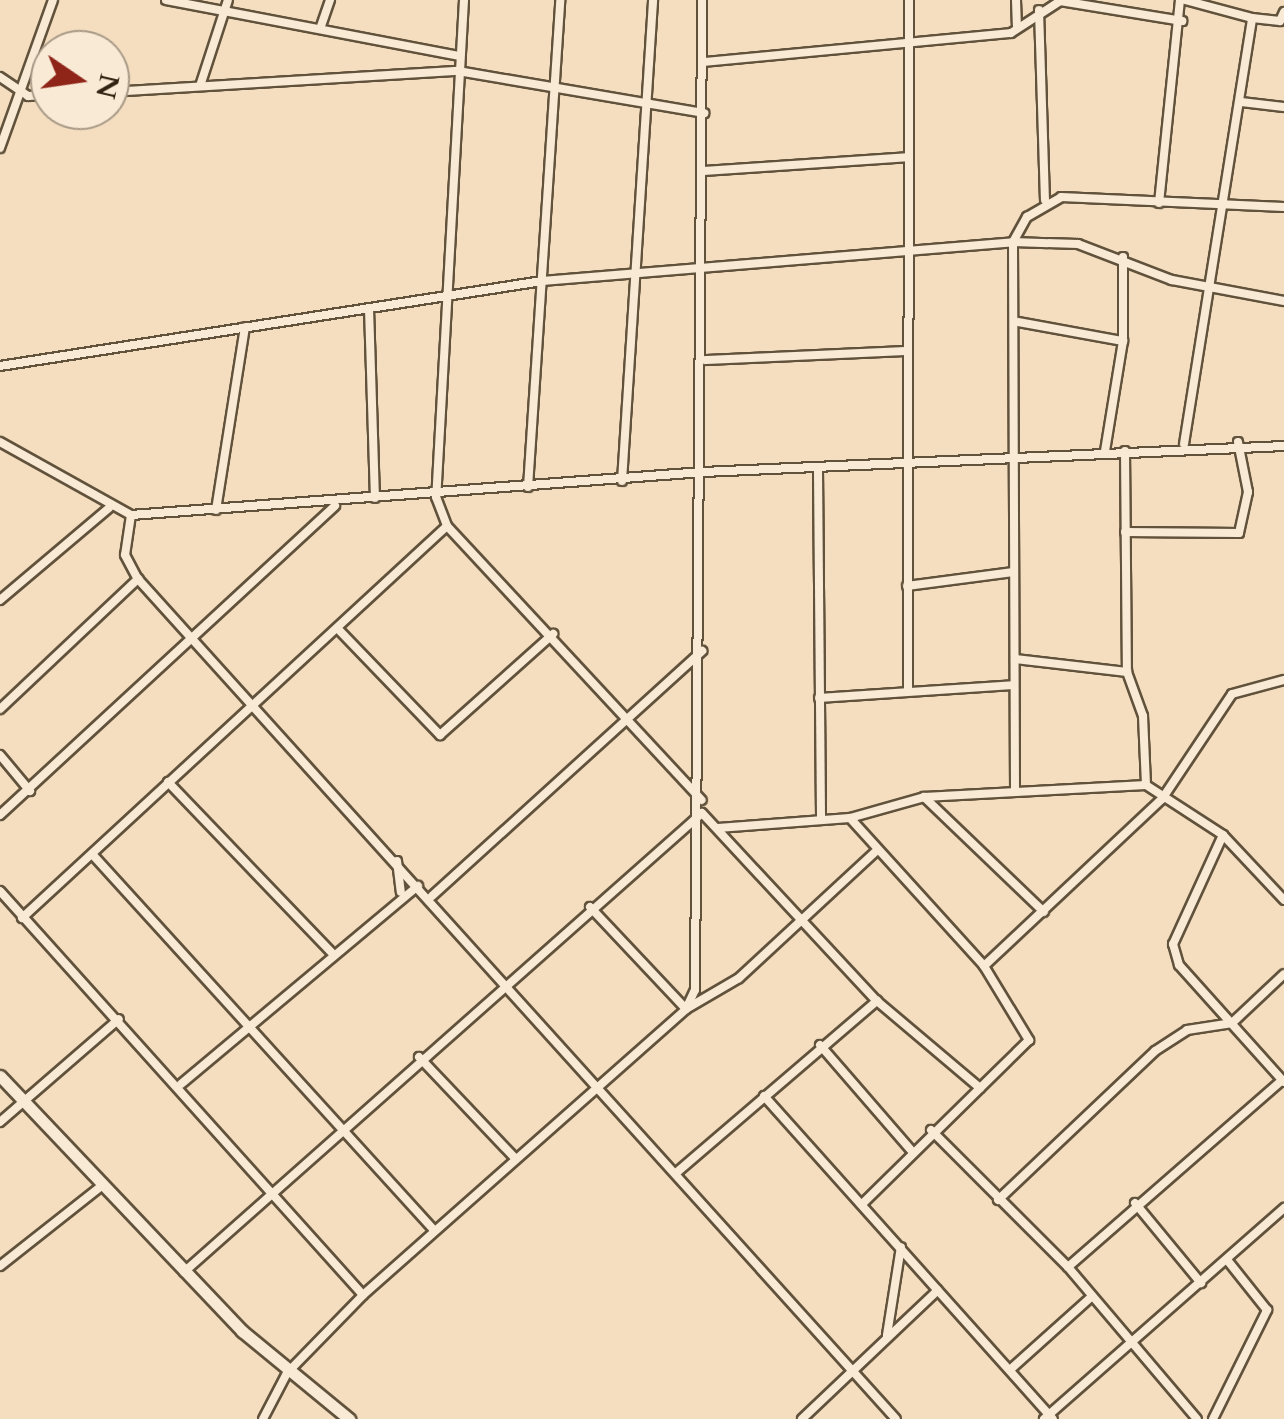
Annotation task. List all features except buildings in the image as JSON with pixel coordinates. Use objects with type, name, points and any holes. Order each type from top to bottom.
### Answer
[{"type":"main road","points":[[0,1076],[100,1187],[286,1373],[348,1419]]},
{"type":"street","points":[[0,148],[16,87],[54,0]]},
{"type":"street","points":[[166,0],[459,56]]},
{"type":"street","points":[[200,86],[228,0]]},
{"type":"street","points":[[320,29],[330,0]]},
{"type":"street","points":[[464,0],[436,496],[447,526],[629,714],[702,800]]},
{"type":"street","points":[[528,487],[560,0]]},
{"type":"street","points":[[622,481],[632,276],[653,0]]},
{"type":"street","points":[[686,1009],[700,963],[705,360],[702,0]]},
{"type":"street","points":[[908,0],[910,249],[904,464],[908,691]]},
{"type":"street","points":[[1016,0],[1017,24]]},
{"type":"street","points":[[1159,204],[1182,0],[1252,18],[1283,18]]},
{"type":"street","points":[[704,62],[906,49],[1010,33],[1017,24],[1060,1],[1182,21]]},
{"type":"street","points":[[1015,790],[1013,572],[1018,322],[1014,242],[1045,200],[1039,10]]},
{"type":"street","points":[[1184,444],[1228,209],[1252,18]]},
{"type":"street","points":[[130,91],[458,71],[704,113]]},
{"type":"street","points":[[0,78],[30,90]]},
{"type":"street","points":[[1241,102],[1284,106]]},
{"type":"street","points":[[704,171],[907,157]]},
{"type":"street","points":[[1045,200],[1228,209],[1284,207]]},
{"type":"street","points":[[0,366],[542,281],[1014,242],[1123,257],[1212,287],[1284,301]]},
{"type":"street","points":[[1106,452],[1123,341],[1123,257]]},
{"type":"street","points":[[369,308],[374,498]]},
{"type":"street","points":[[1018,322],[1123,341]]},
{"type":"street","points":[[216,510],[245,326]]},
{"type":"street","points":[[705,360],[907,351]]},
{"type":"street","points":[[1126,532],[1239,534],[1248,492],[1238,442]]},
{"type":"street","points":[[0,456],[4,445],[109,508],[131,516],[335,506],[374,498],[703,472],[818,471],[1184,444],[1238,442],[1284,446]]},
{"type":"street","points":[[1125,450],[1126,672],[1144,716],[1146,785],[1162,800],[1223,835],[1284,900]]},
{"type":"street","points":[[818,471],[821,819]]},
{"type":"street","points":[[0,815],[335,506]]},
{"type":"street","points":[[0,600],[109,508]]},
{"type":"street","points":[[131,516],[126,556],[138,578],[508,980],[896,1419]]},
{"type":"street","points":[[22,918],[249,703],[339,630],[447,526]]},
{"type":"street","points":[[907,586],[1013,572]]},
{"type":"street","points":[[0,709],[138,578]]},
{"type":"street","points":[[339,630],[440,735],[553,634]]},
{"type":"street","points":[[432,896],[702,651]]},
{"type":"street","points":[[1015,659],[1126,672]]},
{"type":"street","points":[[984,966],[1162,800],[1232,694],[1284,680]]},
{"type":"street","points":[[819,698],[1013,685]]},
{"type":"street","points":[[0,755],[30,791]]},
{"type":"street","points":[[168,782],[331,952]]},
{"type":"street","points":[[718,828],[850,818],[924,798],[1146,785]]},
{"type":"street","points":[[924,798],[1044,912]]},
{"type":"street","points":[[702,812],[807,915],[877,1001],[980,1088]]},
{"type":"street","points":[[184,1272],[419,1056],[702,812]]},
{"type":"street","points":[[850,818],[874,852],[984,966],[1029,1040],[910,1149],[863,1203]]},
{"type":"street","points":[[1068,1267],[1135,1203],[1283,1081],[1179,965],[1172,944],[1223,835]]},
{"type":"street","points":[[264,1419],[286,1373],[363,1294],[686,1009],[726,988],[874,852]]},
{"type":"street","points":[[92,854],[433,1229]]},
{"type":"street","points":[[397,858],[401,892]]},
{"type":"street","points":[[181,1084],[401,892],[418,886]]},
{"type":"street","points":[[0,891],[181,1084],[363,1294]]},
{"type":"street","points":[[590,907],[686,1009]]},
{"type":"street","points":[[998,1200],[1155,1050],[1187,1030],[1232,1024],[1284,974]]},
{"type":"street","points":[[676,1173],[877,1001]]},
{"type":"street","points":[[0,1122],[119,1020]]},
{"type":"street","points":[[820,1046],[910,1149]]},
{"type":"street","points":[[419,1056],[515,1158]]},
{"type":"street","points":[[764,1096],[1012,1368],[1048,1418],[1131,1338],[1228,1261],[1284,1208]]},
{"type":"street","points":[[931,1130],[1068,1267],[1090,1298],[1131,1338],[1197,1419]]},
{"type":"street","points":[[0,1266],[100,1187]]},
{"type":"street","points":[[1135,1203],[1200,1283]]},
{"type":"street","points":[[887,1335],[901,1247]]},
{"type":"street","points":[[1213,1419],[1267,1310],[1228,1261]]},
{"type":"street","points":[[802,1419],[938,1290]]},
{"type":"street","points":[[1012,1368],[1090,1298]]}]
